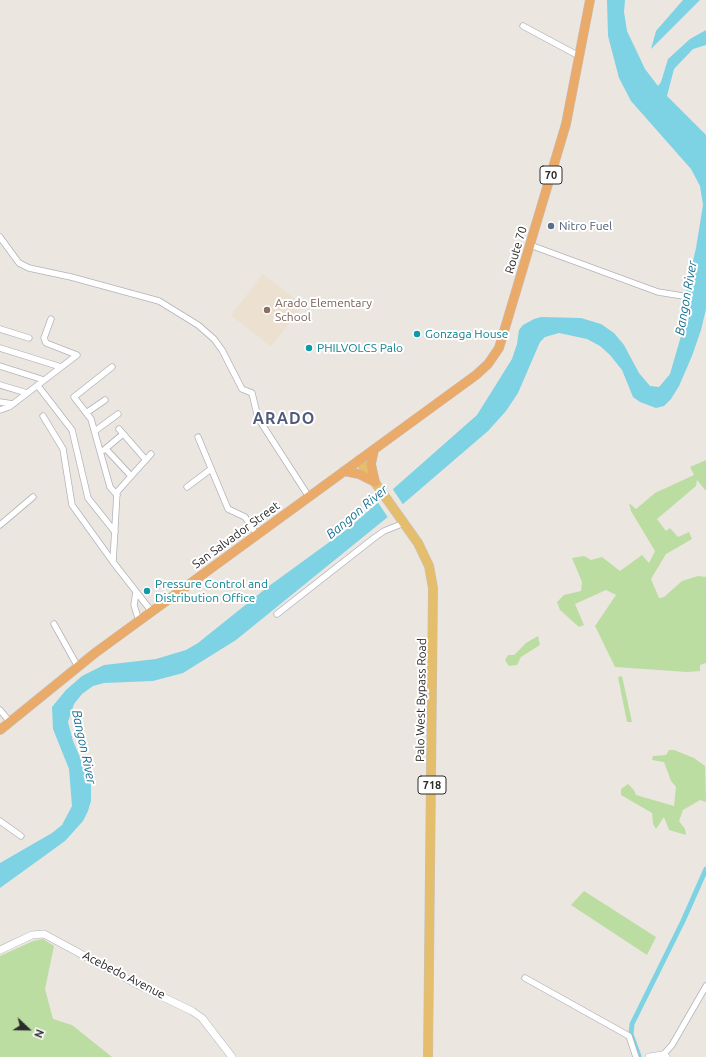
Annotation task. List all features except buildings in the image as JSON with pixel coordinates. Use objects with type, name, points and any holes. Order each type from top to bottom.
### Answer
[{"type":"highway","name":"Route 70","points":[[374,450],[476,375],[488,364],[499,348],[566,124],[590,0]]},
{"type":"highway","name":"San Salvador Street","points":[[0,730],[78,667],[139,621],[374,450]]},
{"type":"highway","points":[[374,450],[371,464],[378,485]]},
{"type":"highway","points":[[344,472],[359,474],[378,485]]},
{"type":"main road","name":"Palo West Bypass Road","points":[[359,460],[418,544],[428,566],[433,588],[428,1057]]},
{"type":"street","points":[[523,26],[579,56]]},
{"type":"street","points":[[0,237],[19,263],[29,268],[71,277],[159,301],[198,324],[214,339],[222,350],[242,389],[252,393],[258,418],[309,497]]},
{"type":"street","points":[[530,245],[658,292],[683,296]]},
{"type":"street","points":[[0,410],[27,394],[77,355],[46,343],[44,338],[51,319]]},
{"type":"street","points":[[0,329],[29,338]]},
{"type":"street","points":[[0,348],[61,367]]},
{"type":"street","points":[[0,366],[44,380]]},
{"type":"street","points":[[112,367],[74,396],[86,413],[95,431],[110,487],[117,495]]},
{"type":"street","points":[[0,384],[27,394]]},
{"type":"street","points":[[38,386],[72,430],[88,498],[115,532]]},
{"type":"street","points":[[86,413],[105,400]]},
{"type":"street","points":[[0,402],[12,404]]},
{"type":"street","points":[[95,431],[118,414]]},
{"type":"street","points":[[43,416],[63,449],[72,505],[113,562],[152,612]]},
{"type":"street","points":[[119,429],[146,460]]},
{"type":"street","points":[[100,451],[106,449],[123,434]]},
{"type":"street","points":[[198,437],[228,509],[245,517],[257,535]]},
{"type":"street","points":[[106,449],[131,476]]},
{"type":"street","points":[[113,562],[117,492],[151,454]]},
{"type":"street","points":[[187,487],[211,469]]},
{"type":"street","points":[[0,525],[33,497]]},
{"type":"street","points":[[277,614],[374,538],[384,531],[403,522]]},
{"type":"street","points":[[136,592],[134,605],[139,621]]},
{"type":"street","points":[[54,624],[78,667]]},
{"type":"street","points":[[0,710],[10,722]]},
{"type":"street","points":[[0,822],[16,831],[21,836]]},
{"type":"street","name":"Acebedo Avenue","points":[[0,950],[32,935],[44,934],[192,1011],[202,1018],[232,1057]]},
{"type":"street","points":[[525,978],[629,1036],[636,1057]]},
{"type":"street","points":[[649,1057],[665,1056],[706,986]]},
{"type":"shaded area","name":"Arado Elementary School","points":[[263,274],[303,305],[271,347],[231,315]]},
{"type":"green space","points":[[706,460],[706,491],[697,480],[696,486],[657,519],[666,531],[670,528],[678,537],[689,532],[692,539],[666,554],[651,579],[659,598],[664,597],[682,581],[698,576],[706,577],[706,663],[700,665],[700,671],[687,672],[615,667],[595,626],[616,595],[606,590],[575,604],[584,625],[579,627],[560,610],[557,602],[564,595],[581,591],[582,582],[572,558],[584,556],[591,560],[602,557],[620,571],[642,555],[649,563],[655,551],[631,511],[629,503],[636,509],[655,493],[694,475],[690,467]]},
{"type":"green space","points":[[538,636],[540,645],[521,657],[517,665],[509,666],[505,660],[508,655],[514,655],[526,643]]},
{"type":"green space","points":[[622,676],[632,722],[627,722],[618,677]]},
{"type":"green space","points":[[669,750],[674,750],[694,758],[705,766],[706,802],[700,800],[683,810],[679,821],[685,829],[686,835],[669,830],[664,817],[656,829],[653,824],[652,813],[621,795],[621,789],[628,784],[634,790],[636,795],[674,806],[676,787],[671,781],[664,762],[652,760],[653,756],[666,755]]},
{"type":"green space","points":[[584,891],[656,937],[647,955],[571,905]]},
{"type":"green space","points":[[43,939],[54,946],[45,989],[53,1019],[72,1025],[112,1057],[0,1057],[0,956],[33,941]]},
{"type":"water","name":"Bangon River","points":[[607,0],[625,0],[624,12],[627,31],[645,69],[658,86],[661,82],[668,59],[690,39],[706,30],[706,45],[693,49],[674,69],[667,96],[706,135],[706,309],[701,330],[692,356],[679,386],[671,399],[664,406],[656,408],[640,402],[633,397],[622,370],[610,355],[600,346],[587,339],[559,333],[545,337],[540,342],[518,393],[506,411],[488,431],[389,516],[236,640],[183,673],[153,681],[104,683],[93,686],[82,694],[74,704],[68,722],[73,741],[91,782],[91,801],[88,811],[83,821],[65,841],[0,888],[0,863],[52,833],[62,825],[72,806],[69,769],[53,729],[52,707],[66,690],[82,676],[104,665],[156,659],[186,650],[198,643],[269,586],[350,527],[477,415],[512,359],[517,344],[519,330],[523,325],[541,317],[581,318],[601,324],[614,333],[624,345],[639,373],[650,386],[659,387],[670,374],[681,336],[685,295],[696,248],[703,205],[700,186],[691,169],[631,101],[619,78],[608,36]]},
{"type":"water","points":[[683,0],[700,0],[651,49],[656,31]]},
{"type":"pier","points":[[392,488],[404,506],[389,519],[377,501]]},
{"type":"waterway","points":[[639,1056],[631,1034],[632,1024],[683,921],[706,869]]},
{"type":"place","name":"Nitro Fuel","points":[[551,226]]},
{"type":"place","name":"Arado Elementary School","points":[[267,310]]},
{"type":"place","name":"Gonzaga House","points":[[417,334]]},
{"type":"place","name":"PHILVOLCS Palo","points":[[309,348]]},
{"type":"place","name":"Pressure Control and Distribution Office","points":[[147,591]]},
{"type":"district","name":"ARADO","points":[[284,419]]}]
